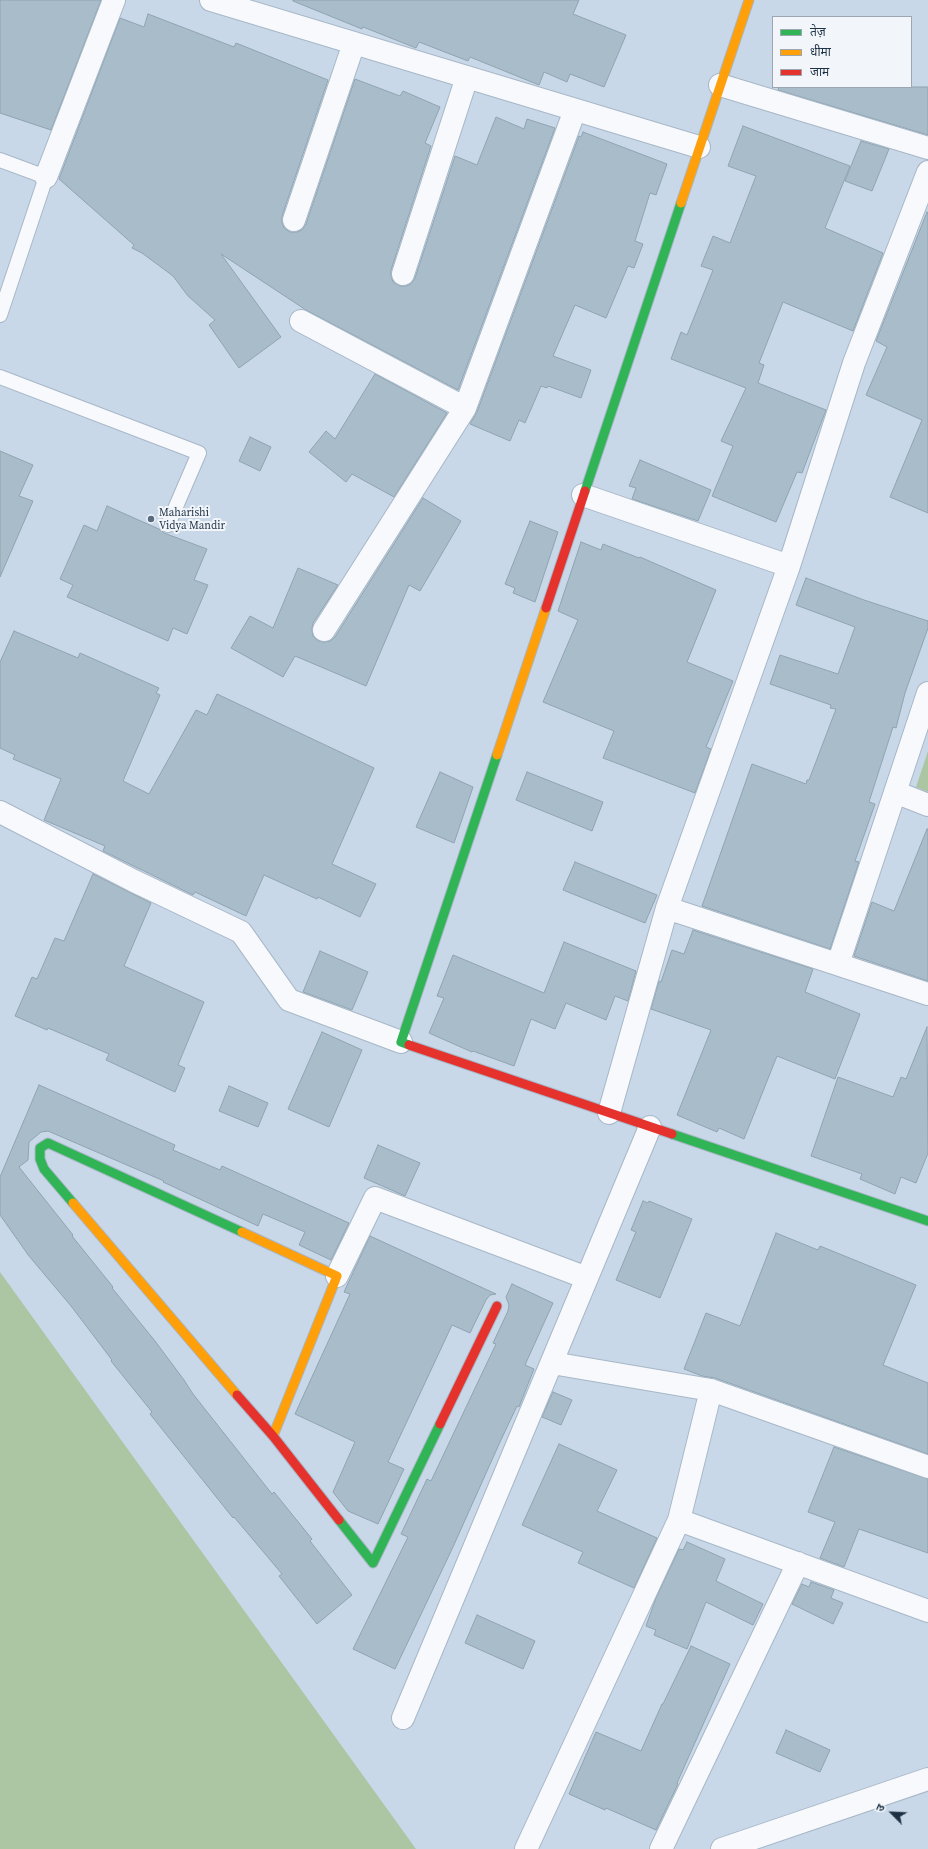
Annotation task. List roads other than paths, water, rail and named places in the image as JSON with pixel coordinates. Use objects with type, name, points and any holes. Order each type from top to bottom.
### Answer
[{"type":"street","points":[[46,177],[114,0]]},
{"type":"street","points":[[211,0],[700,147]]},
{"type":"street","points":[[401,1042],[749,0]]},
{"type":"street","points":[[294,220],[354,43]]},
{"type":"street","points":[[404,274],[467,77]]},
{"type":"street","points":[[720,85],[928,148]]},
{"type":"street","points":[[324,630],[465,408],[575,110]]},
{"type":"street","points":[[609,1113],[667,908],[788,566],[854,363],[928,172]]},
{"type":"street","points":[[300,321],[465,408]]},
{"type":"street","points":[[583,495],[788,566]]},
{"type":"street","points":[[838,964],[928,693]]},
{"type":"street","points":[[895,792],[928,805]]},
{"type":"street","points":[[0,812],[134,881],[241,932],[289,1000],[401,1042],[928,1221]]},
{"type":"street","points":[[667,908],[928,994]]},
{"type":"street","points":[[403,1718],[650,1127]]},
{"type":"street","points":[[337,1276],[48,1143],[40,1148],[40,1159],[44,1169],[273,1436],[374,1564],[497,1306]]},
{"type":"street","points":[[273,1436],[337,1276],[375,1198],[588,1278]]},
{"type":"street","points":[[552,1363],[711,1390],[928,1468]]},
{"type":"street","points":[[526,1849],[679,1520],[711,1390]]},
{"type":"street","points":[[679,1520],[928,1610]]},
{"type":"street","points":[[661,1849],[798,1563]]},
{"type":"street","points":[[722,1849],[928,1779]]},
{"type":"lane","points":[[0,160],[46,177],[0,315]]},
{"type":"lane","points":[[0,377],[199,453],[168,525]]},
{"type":"place","name":"Maharishi Vidya Mandir","points":[[151,519]]}]
